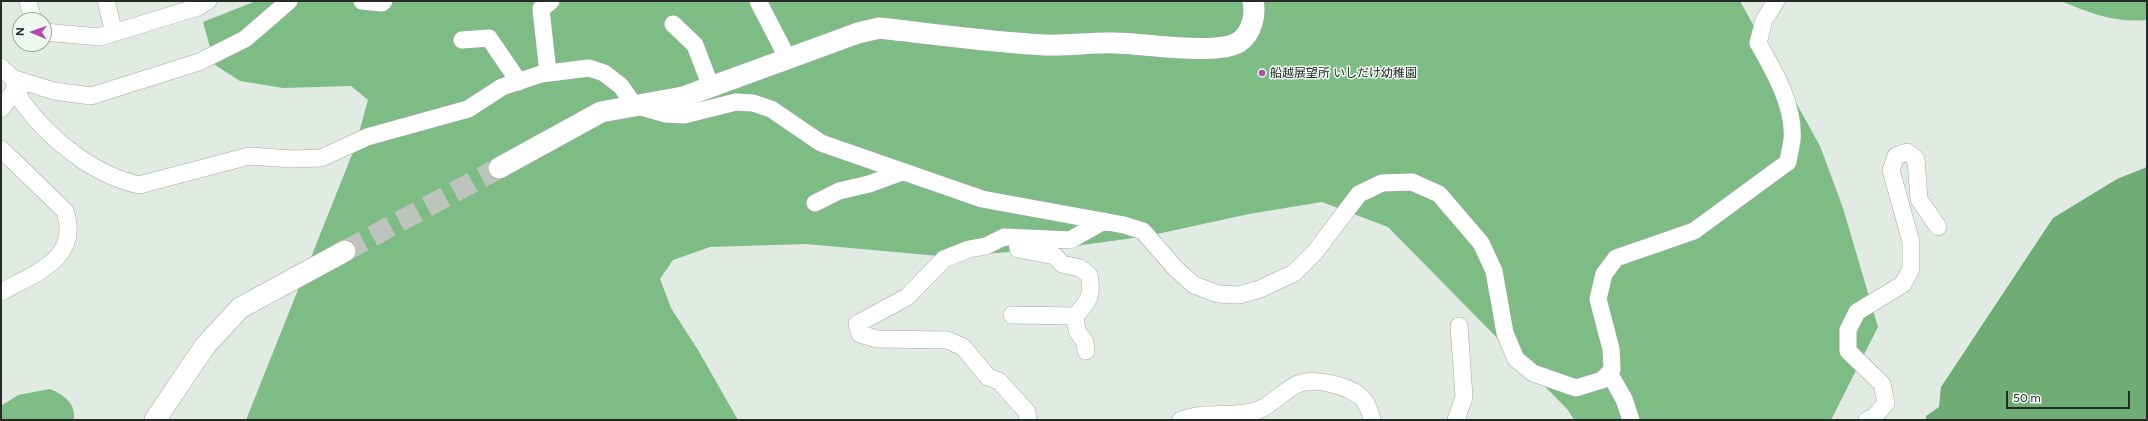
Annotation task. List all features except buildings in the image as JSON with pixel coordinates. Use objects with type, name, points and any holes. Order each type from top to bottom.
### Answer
[{"type":"street","points":[[28,1],[30,12]]},
{"type":"street","points":[[106,1],[114,32]]},
{"type":"street","points":[[52,34],[100,37],[184,6],[198,7],[208,1]]},
{"type":"street","points":[[362,1],[382,3],[384,1]]},
{"type":"street","points":[[548,73],[541,9],[551,1]]},
{"type":"street","points":[[758,1],[788,59]]},
{"type":"street","points":[[499,168],[601,112],[683,97],[858,33],[879,28],[1046,45],[1115,43],[1191,48],[1221,47],[1239,42],[1251,28],[1255,8],[1253,1]]},
{"type":"street","points":[[10,78],[22,102],[43,127],[82,159],[123,181],[139,185],[249,156],[292,159],[321,158],[367,137],[468,109],[502,87],[548,73],[589,68],[604,73],[620,86],[634,105],[666,114],[684,115],[736,102],[753,103],[771,108],[821,143],[982,200],[1104,221],[1143,231],[1176,269],[1194,285],[1218,294],[1239,295],[1260,289],[1294,273],[1315,252],[1360,194],[1382,183],[1412,182],[1439,194],[1481,243],[1494,271],[1505,333],[1516,359],[1533,373],[1576,388],[1602,380],[1612,370],[1611,349],[1598,299],[1604,274],[1616,258],[1694,231],[1788,162],[1792,139],[1790,114],[1774,71],[1758,43],[1764,20],[1776,1]]},
{"type":"street","points":[[10,78],[54,91],[91,96],[199,62],[245,39],[286,2]]},
{"type":"street","points":[[673,24],[695,45],[711,87]]},
{"type":"street","points":[[462,40],[489,38],[519,82]]},
{"type":"street","points":[[1,109],[10,78]]},
{"type":"street","points":[[1,149],[65,211],[69,223],[67,243],[56,261],[1,292]]},
{"type":"street","points":[[1867,420],[1875,416],[1886,403],[1882,384],[1848,351],[1848,330],[1857,312],[1903,284],[1911,269],[1911,242],[1891,170],[1896,156],[1907,152],[1916,159],[1918,199],[1938,227]]},
{"type":"street","points":[[815,203],[839,191],[869,184],[902,172]]},
{"type":"street","points":[[1028,420],[1027,412],[999,381],[988,377],[963,346],[947,340],[877,339],[860,334],[857,324],[907,298],[944,259],[969,249],[986,246],[1004,237],[1070,240],[1104,221]]},
{"type":"street","points":[[1012,314],[1075,316],[1087,303],[1091,288],[1089,275],[1080,268],[1062,264],[1055,256],[1018,249],[1018,238]]},
{"type":"street","points":[[155,420],[205,346],[240,308],[345,251]]},
{"type":"street","points":[[1075,316],[1077,331],[1086,342],[1086,351]]},
{"type":"street","points":[[1456,420],[1464,397],[1459,326]]},
{"type":"street","points":[[1609,373],[1624,399],[1631,420]]},
{"type":"street","points":[[1181,420],[1193,415],[1252,412],[1265,406],[1299,383],[1345,386],[1362,398],[1372,420]]},
{"type":"shaded area","points":[[256,1],[1740,1],[1820,146],[1843,208],[1878,327],[1831,420],[1574,420],[1568,410],[1388,227],[1322,202],[1249,214],[1148,236],[1068,247],[950,257],[806,244],[710,247],[673,260],[660,279],[671,308],[698,350],[738,420],[246,420],[355,147],[368,100],[351,86],[283,88],[240,81],[215,65],[203,22]]},
{"type":"shaded area","points":[[2061,1],[2147,1],[2147,20],[2124,20],[2103,16]]},
{"type":"shaded area","points":[[2147,167],[2147,420],[1926,420],[1926,416],[1939,407],[1941,387],[2053,218],[2117,179]]},
{"type":"shaded area","points":[[50,389],[68,400],[73,409],[74,420],[1,420],[1,406],[18,395]]},
{"type":"tunnel","points":[[345,251],[499,168]]},
{"type":"place","name":"船越展望所 いしだけ幼稚園","points":[[1262,73]]}]
